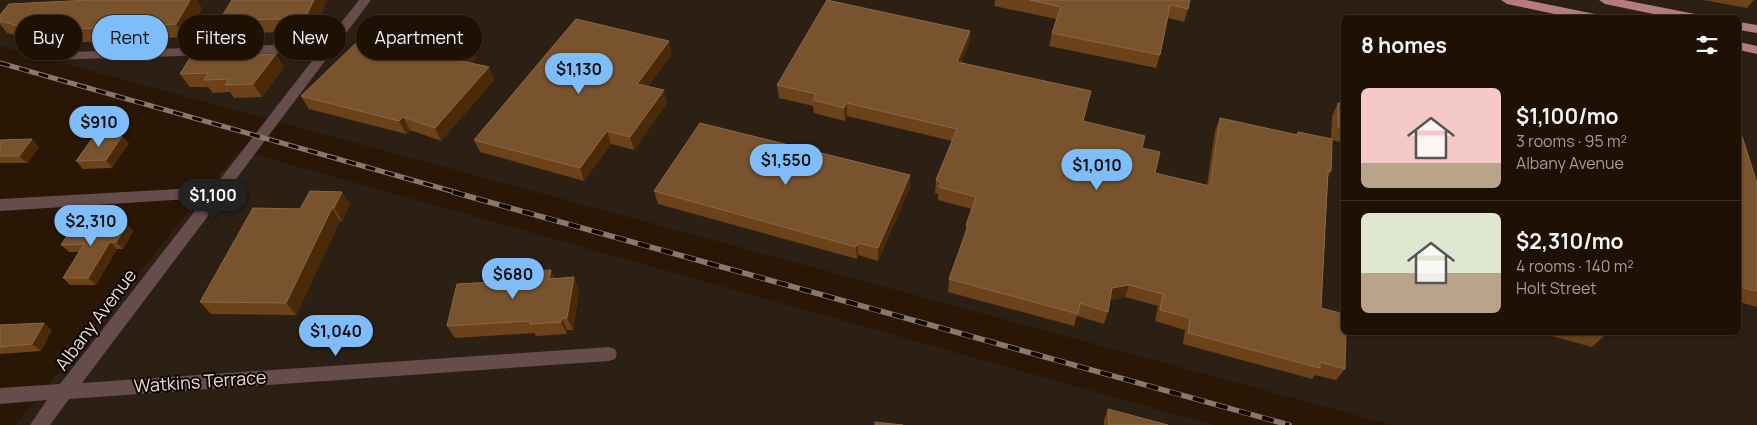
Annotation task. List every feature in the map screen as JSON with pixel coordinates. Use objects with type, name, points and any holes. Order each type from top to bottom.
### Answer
[{"type":"main road","points":[[1507,0],[1580,15]]},
{"type":"main road","points":[[1605,0],[1680,15]]},
{"type":"main road","points":[[1741,26],[1757,30]]},
{"type":"main road","points":[[1741,46],[1757,50]]},
{"type":"street","name":"Albany Avenue","points":[[346,24],[365,0]]},
{"type":"street","points":[[82,55],[274,49]]},
{"type":"street","name":"Albany Avenue","points":[[39,425],[318,60]]},
{"type":"street","points":[[0,205],[216,192]]},
{"type":"street","name":"Watkins Terrace","points":[[0,396],[609,354]]},
{"type":"shaded area","points":[[0,0],[1757,0],[1757,425],[1392,425],[51,60],[82,60],[82,15],[15,15],[15,50],[0,46]]},
{"type":"shaded area","points":[[239,150],[1213,425],[15,425]]},
{"type":"building","points":[[90,0],[190,0],[181,15],[178,15],[176,24],[168,24],[168,15],[92,15],[92,28],[82,29],[82,15],[15,15],[15,25],[0,21],[0,15],[9,4]]},
{"type":"building","points":[[232,0],[314,0],[306,15],[274,15],[274,19],[264,19],[264,15],[223,15]]},
{"type":"building","points":[[827,0],[970,31],[957,62],[1091,91],[1083,121],[1145,136],[1142,148],[1160,152],[1155,173],[1210,186],[1220,118],[1298,135],[1298,132],[1332,139],[1331,171],[1328,171],[1321,308],[1341,313],[1341,335],[1346,335],[1345,369],[1320,362],[1320,368],[1188,333],[1190,318],[1160,310],[1163,294],[1129,285],[1112,288],[1108,312],[1080,303],[1078,314],[949,279],[976,197],[939,187],[941,182],[936,180],[957,129],[847,103],[844,108],[813,100],[816,94],[777,85]]},
{"type":"building","points":[[1030,0],[1190,0],[1188,9],[1170,5],[1160,55],[1052,33],[1061,7]]},
{"type":"building","points":[[576,19],[669,41],[637,84],[664,90],[630,137],[607,131],[580,168],[474,140]]},
{"type":"building","points":[[356,43],[356,60],[457,60],[489,67],[435,128],[403,117],[399,121],[301,96],[338,60],[346,60],[346,53]]},
{"type":"building","points":[[274,54],[274,57],[253,84],[225,85],[229,79],[204,80],[208,73],[180,74],[189,60],[264,60],[264,55]]},
{"type":"building","points":[[1338,103],[1341,104],[1341,128],[1338,127]]},
{"type":"building","points":[[700,123],[910,175],[878,248],[858,243],[856,247],[654,191]]},
{"type":"building","points":[[1741,133],[1757,183],[1757,291],[1741,287]]},
{"type":"building","points":[[94,136],[122,136],[106,160],[76,161]]},
{"type":"building","points":[[32,139],[19,156],[0,156],[0,140]]},
{"type":"building","points":[[310,191],[342,192],[334,208],[332,208],[286,303],[200,302],[253,208],[300,209]]},
{"type":"building","points":[[100,224],[127,224],[116,242],[110,242],[88,278],[63,278],[84,244],[61,245],[72,228],[98,227]]},
{"type":"building","points":[[551,270],[549,279],[574,277],[567,318],[562,318],[561,322],[530,324],[530,321],[447,326],[457,284],[513,281],[515,272]]},
{"type":"building","points":[[44,323],[32,344],[0,347],[0,325]]},
{"type":"building","points":[[1108,409],[1168,425],[1109,425]]},
{"type":"building","points":[[875,422],[903,425],[875,425]]},
{"type":"railway","points":[[0,63],[458,193]]},
{"type":"railway","points":[[453,192],[1289,425]]}]
